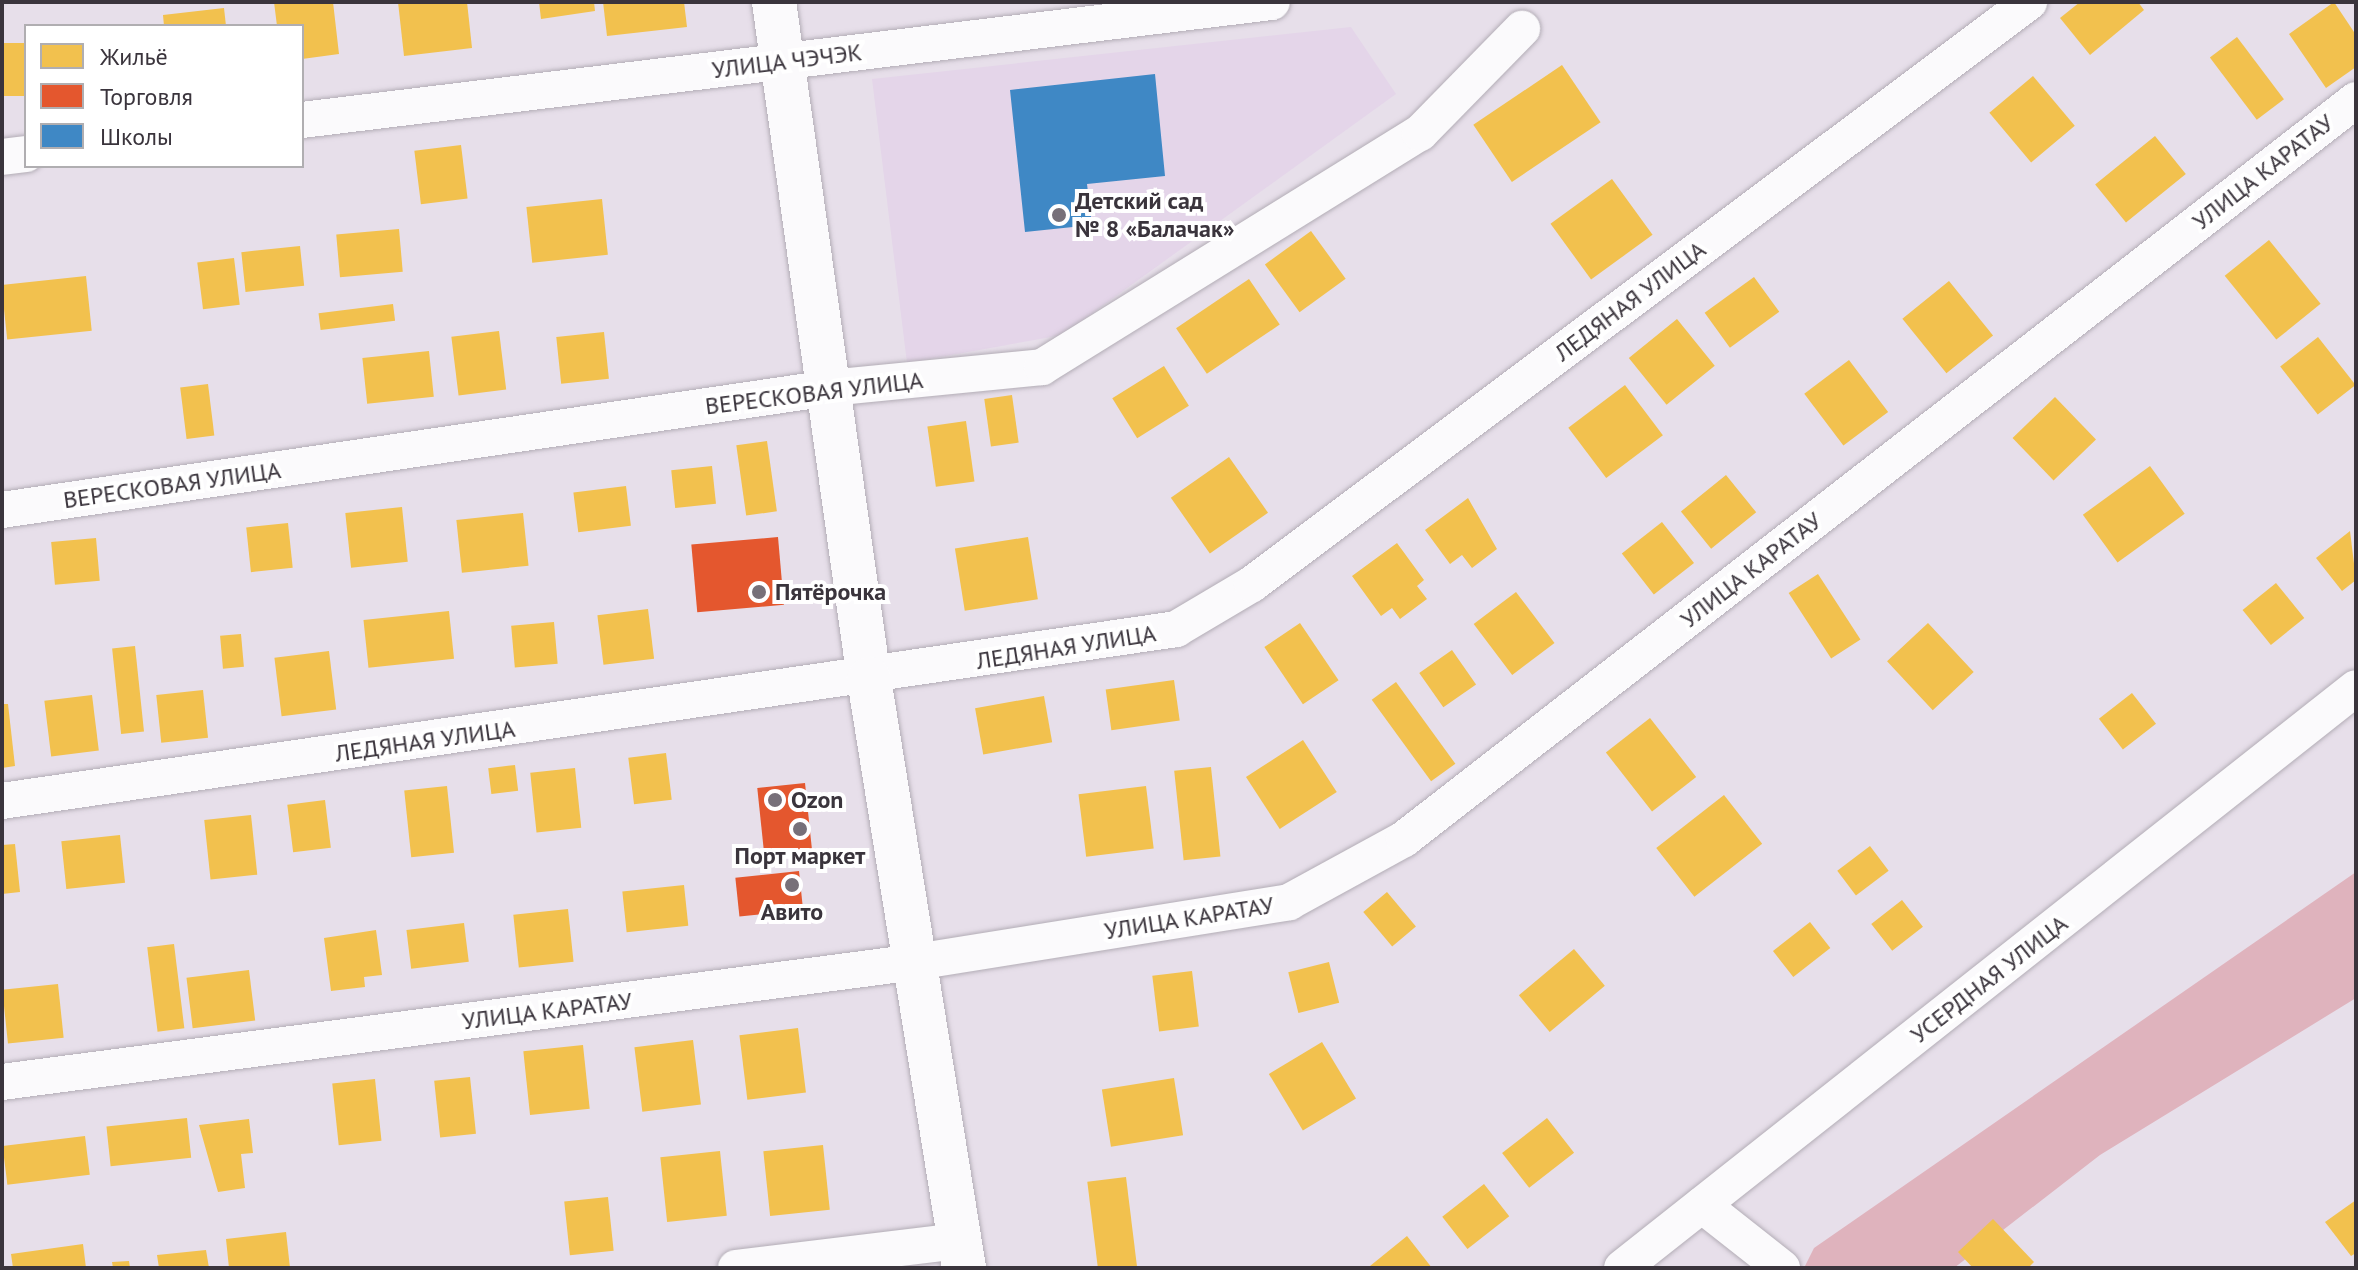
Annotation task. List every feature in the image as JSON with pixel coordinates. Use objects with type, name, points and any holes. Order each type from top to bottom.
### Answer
[{"type":"street","points":[[736,1268],[962,1255],[869,679],[774,2]]},
{"type":"street","name":"УЛИЦА ЧЭЧЭК","points":[[304,120],[1272,2]]},
{"type":"street","name":"ЛЕДЯНАЯ УЛИЦА","points":[[2,801],[869,679],[1188,622],[1265,575],[2029,2]]},
{"type":"street","name":"ВЕРЕСКОВАЯ УЛИЦА","points":[[2,510],[829,388],[1042,367],[1420,133],[1522,29]]},
{"type":"street","name":"УЛИЦА КАРАТАУ","points":[[2,1082],[916,962],[1289,902],[1404,839],[2356,100]]},
{"type":"street","points":[[2,157],[24,154]]},
{"type":"street","name":"УСЕРДНАЯ УЛИЦА","points":[[1622,1268],[2356,688]]},
{"type":"street","points":[[1702,1205],[1782,1268]]},
{"type":"shaded area","name":"Детский сад № 8 «Балачак»","points":[[1351,27],[1396,94],[1062,335],[907,363],[872,79]]},
{"type":"shaded area","points":[[2356,872],[2356,998],[2100,1155],[1954,1268],[1804,1268],[1814,1248]]},
{"type":"building: Жильё","points":[[274,2],[333,2],[339,54],[304,59],[304,24],[277,24]]},
{"type":"building: Жильё","points":[[398,2],[467,2],[472,48],[404,56]]},
{"type":"building: Жильё","points":[[539,2],[594,2],[595,11],[541,19]]},
{"type":"building: Жильё","points":[[603,2],[684,2],[687,27],[607,36]]},
{"type":"building: Жильё","points":[[2080,2],[2138,2],[2144,10],[2090,55],[2060,18]]},
{"type":"building: Жильё","points":[[2334,2],[2356,35],[2356,67],[2326,88],[2289,34]]},
{"type":"building: Жильё","points":[[224,8],[226,24],[164,24],[163,15]]},
{"type":"building: Жильё","points":[[2237,37],[2284,99],[2257,120],[2210,57]]},
{"type":"building: Жильё","points":[[2,43],[24,43],[24,96],[2,96]]},
{"type":"building: Жильё","points":[[1562,65],[1601,122],[1512,182],[1473,125]]},
{"type":"building: Жильё","points":[[2033,76],[2075,126],[2031,162],[1989,113]]},
{"type":"building: Жильё","points":[[2155,136],[2186,174],[2126,223],[2095,184]]},
{"type":"building: Жильё","points":[[461,145],[468,199],[421,204],[414,151]]},
{"type":"building: Жильё","points":[[1612,179],[1653,235],[1591,279],[1551,224]]},
{"type":"building: Жильё","points":[[602,199],[608,255],[532,263],[526,207]]},
{"type":"building: Жильё","points":[[399,229],[403,272],[340,277],[336,234]]},
{"type":"building: Жильё","points":[[1311,231],[1346,279],[1300,312],[1265,265]]},
{"type":"building: Жильё","points":[[2269,240],[2321,304],[2276,340],[2225,276]]},
{"type":"building: Жильё","points":[[300,246],[304,286],[246,292],[241,252]]},
{"type":"building: Жильё","points":[[234,258],[240,305],[203,309],[197,263]]},
{"type":"building: Жильё","points":[[86,276],[92,331],[7,340],[2,285]]},
{"type":"building: Жильё","points":[[1754,277],[1779,312],[1730,348],[1705,313]]},
{"type":"building: Жильё","points":[[1249,279],[1280,325],[1207,374],[1176,328]]},
{"type":"building: Жильё","points":[[1949,281],[1993,335],[1946,373],[1902,319]]},
{"type":"building: Жильё","points":[[393,304],[395,321],[321,330],[319,313]]},
{"type":"building: Жильё","points":[[1677,319],[1715,366],[1667,405],[1629,358]]},
{"type":"building: Жильё","points":[[499,331],[506,390],[459,395],[451,337]]},
{"type":"building: Жильё","points":[[604,332],[609,379],[561,384],[556,337]]},
{"type":"building: Жильё","points":[[2318,337],[2356,385],[2318,415],[2280,367]]},
{"type":"building: Жильё","points":[[429,351],[434,397],[367,404],[362,358]]},
{"type":"building: Жильё","points":[[1849,360],[1888,412],[1843,446],[1804,394]]},
{"type":"building: Жильё","points":[[1164,366],[1189,406],[1137,438],[1112,398]]},
{"type":"building: Жильё","points":[[208,384],[214,436],[187,439],[180,387]]},
{"type":"building: Жильё","points":[[1625,385],[1663,435],[1606,478],[1568,428]]},
{"type":"building: Жильё","points":[[1012,395],[1019,443],[991,446],[984,399]]},
{"type":"building: Жильё","points":[[2055,397],[2096,439],[2054,480],[2013,438]]},
{"type":"building: Жильё","points":[[966,421],[974,481],[936,487],[927,426]]},
{"type":"building: Жильё","points":[[767,441],[777,511],[746,516],[736,445]]},
{"type":"building: Жильё","points":[[1229,457],[1268,513],[1210,553],[1171,498]]},
{"type":"building: Жильё","points":[[712,466],[716,504],[675,508],[671,470]]},
{"type":"building: Жильё","points":[[2150,466],[2185,514],[2118,563],[2083,515]]},
{"type":"building: Жильё","points":[[1726,475],[1756,512],[1711,549],[1681,512]]},
{"type":"building: Жильё","points":[[626,486],[631,526],[578,532],[573,492]]},
{"type":"building: Жильё","points":[[1468,498],[1497,549],[1472,568],[1462,555],[1450,564],[1425,530]]},
{"type":"building: Жильё","points":[[402,507],[408,562],[351,568],[345,513]]},
{"type":"building: Жильё","points":[[523,513],[529,566],[462,573],[456,520]]},
{"type":"building: Жильё","points":[[1662,522],[1694,563],[1654,594],[1622,553]]},
{"type":"building: Жильё","points":[[288,523],[293,568],[251,572],[246,527]]},
{"type":"building: Жильё","points":[[2350,531],[2356,580],[2342,591],[2316,558]]},
{"type":"building: Жильё","points":[[1028,537],[1038,599],[965,611],[955,549]]},
{"type":"building: Жильё","points":[[96,538],[100,581],[55,585],[51,542]]},
{"type":"building: Жильё","points":[[1397,543],[1424,580],[1417,586],[1427,599],[1400,619],[1392,608],[1381,616],[1352,576]]},
{"type":"building: Жильё","points":[[1818,574],[1860,639],[1831,658],[1789,593]]},
{"type":"building: Жильё","points":[[2276,583],[2304,618],[2271,645],[2243,610]]},
{"type":"building: Жильё","points":[[1516,592],[1555,643],[1512,675],[1474,624]]},
{"type":"building: Жильё","points":[[648,609],[654,659],[603,665],[597,615]]},
{"type":"building: Жильё","points":[[449,611],[454,659],[368,668],[363,620]]},
{"type":"building: Жильё","points":[[554,622],[558,664],[515,668],[511,626]]},
{"type":"building: Жильё","points":[[1300,623],[1339,680],[1303,704],[1264,647]]},
{"type":"building: Жильё","points":[[1928,623],[1974,672],[1933,710],[1887,661]]},
{"type":"building: Жильё","points":[[241,634],[244,667],[223,669],[220,636]]},
{"type":"building: Жильё","points":[[135,646],[144,732],[121,734],[112,648]]},
{"type":"building: Жильё","points":[[1452,650],[1476,684],[1443,707],[1419,673]]},
{"type":"building: Жильё","points":[[329,651],[336,710],[282,716],[274,658]]},
{"type":"building: Жильё","points":[[1174,680],[1180,721],[1111,730],[1106,690]]},
{"type":"building: Жильё","points":[[1396,682],[1455,764],[1431,781],[1372,700]]},
{"type":"building: Жильё","points":[[203,690],[208,738],[161,743],[156,695]]},
{"type":"building: Жильё","points":[[2132,693],[2156,724],[2123,750],[2099,719]]},
{"type":"building: Жильё","points":[[92,695],[99,751],[51,756],[44,701]]},
{"type":"building: Жильё","points":[[1044,696],[1052,742],[983,754],[975,708]]},
{"type":"building: Жильё","points":[[2,704],[8,704],[15,766],[2,768]]},
{"type":"building: Жильё","points":[[1650,718],[1696,777],[1652,812],[1606,752]]},
{"type":"building: Жильё","points":[[1303,740],[1337,792],[1280,829],[1246,777]]},
{"type":"building: Жильё","points":[[666,753],[672,800],[634,804],[628,758]]},
{"type":"building: Жильё","points":[[515,765],[518,791],[491,794],[488,768]]},
{"type":"building: Жильё","points":[[1211,767],[1220,857],[1184,860],[1174,771]]},
{"type":"building: Жильё","points":[[575,768],[581,828],[537,832],[530,773]]},
{"type":"building: Жильё","points":[[447,786],[454,853],[411,857],[404,790]]},
{"type":"building: Жильё","points":[[1146,786],[1154,849],[1086,857],[1079,794]]},
{"type":"building: Жильё","points":[[1724,795],[1762,844],[1694,897],[1656,848]]},
{"type":"building: Жильё","points":[[325,800],[331,848],[293,852],[287,805]]},
{"type":"building: Жильё","points":[[251,815],[257,875],[211,880],[204,820]]},
{"type":"building: Жильё","points":[[120,835],[125,883],[66,889],[61,841]]},
{"type":"building: Жильё","points":[[15,844],[20,892],[2,894],[2,845]]},
{"type":"building: Жильё","points":[[1870,846],[1889,871],[1856,895],[1837,871]]},
{"type":"building: Жильё","points":[[684,885],[688,926],[627,932],[622,891]]},
{"type":"building: Жильё","points":[[1387,892],[1416,926],[1392,946],[1363,912]]},
{"type":"building: Жильё","points":[[1902,900],[1923,927],[1892,951],[1871,924]]},
{"type":"building: Жильё","points":[[568,909],[574,962],[519,967],[513,915]]},
{"type":"building: Жильё","points":[[1810,922],[1830,948],[1793,977],[1773,951]]},
{"type":"building: Жильё","points":[[464,923],[469,962],[411,969],[406,930]]},
{"type":"building: Жильё","points":[[376,930],[382,975],[364,977],[365,987],[331,991],[324,938]]},
{"type":"building: Жильё","points":[[174,944],[184,1028],[158,1032],[147,947]]},
{"type":"building: Жильё","points":[[1574,949],[1605,986],[1550,1032],[1519,995]]},
{"type":"building: Жильё","points":[[1329,962],[1339,1003],[1298,1013],[1288,972]]},
{"type":"building: Жильё","points":[[249,970],[255,1021],[193,1028],[186,978]]},
{"type":"building: Жильё","points":[[1192,971],[1199,1027],[1159,1031],[1152,976]]},
{"type":"building: Жильё","points":[[58,984],[64,1038],[8,1044],[2,990]]},
{"type":"building: Жильё","points":[[798,1028],[806,1093],[747,1100],[739,1035]]},
{"type":"building: Жильё","points":[[693,1040],[701,1105],[642,1112],[634,1047]]},
{"type":"building: Жильё","points":[[1322,1042],[1356,1099],[1303,1131],[1269,1074]]},
{"type":"building: Жильё","points":[[583,1045],[590,1109],[530,1115],[523,1051]]},
{"type":"building: Жильё","points":[[470,1077],[476,1134],[440,1137],[434,1081]]},
{"type":"building: Жильё","points":[[1174,1078],[1183,1135],[1111,1147],[1102,1089]]},
{"type":"building: Жильё","points":[[375,1079],[381,1141],[339,1145],[332,1083]]},
{"type":"building: Жильё","points":[[187,1118],[191,1158],[111,1166],[106,1126]]},
{"type":"building: Жильё","points":[[1547,1118],[1574,1153],[1529,1188],[1502,1153]]},
{"type":"building: Жильё","points":[[249,1119],[253,1153],[241,1154],[245,1188],[218,1192],[199,1125]]},
{"type":"building: Жильё","points":[[85,1136],[90,1175],[7,1185],[3,1146]]},
{"type":"building: Жильё","points":[[823,1145],[830,1210],[770,1216],[763,1151]]},
{"type":"building: Жильё","points":[[720,1151],[727,1216],[667,1222],[660,1157]]},
{"type":"building: Жильё","points":[[1126,1177],[1137,1268],[1098,1268],[1087,1182]]},
{"type":"building: Жильё","points":[[1484,1184],[1509,1216],[1467,1249],[1442,1217]]},
{"type":"building: Жильё","points":[[608,1197],[614,1251],[570,1255],[564,1202]]},
{"type":"building: Жильё","points":[[2356,1200],[2356,1253],[2351,1256],[2325,1222]]},
{"type":"building: Жильё","points":[[1993,1219],[2034,1262],[2028,1268],[1973,1268],[1958,1252]]},
{"type":"building: Жильё","points":[[286,1232],[290,1268],[229,1268],[226,1239]]},
{"type":"building: Жильё","points":[[1407,1236],[1432,1268],[1370,1266]]},
{"type":"building: Жильё","points":[[83,1244],[86,1268],[13,1268],[11,1254]]},
{"type":"building: Жильё","points":[[206,1250],[209,1268],[159,1268],[157,1255]]},
{"type":"building: Жильё","points":[[129,1261],[130,1268],[113,1268],[112,1262]]},
{"type":"building: Торговля","points":[[778,537],[784,605],[697,612],[691,545]]},
{"type":"building: Торговля","points":[[805,783],[812,851],[764,856],[757,788]]},
{"type":"building: Торговля","points":[[799,871],[803,910],[739,916],[735,878]]},
{"type":"building: Школы","points":[[1155,74],[1165,176],[1087,184],[1092,225],[1025,232],[1010,90]]},
{"type":"place","name":"Детский сад № 8 «Балачак»","points":[[1059,215]]},
{"type":"place","name":"Пятёрочка","points":[[759,592]]},
{"type":"place","name":"Ozon","points":[[775,800]]},
{"type":"place","name":"Порт маркет","points":[[800,829]]},
{"type":"place","name":"Авито","points":[[792,885]]}]
